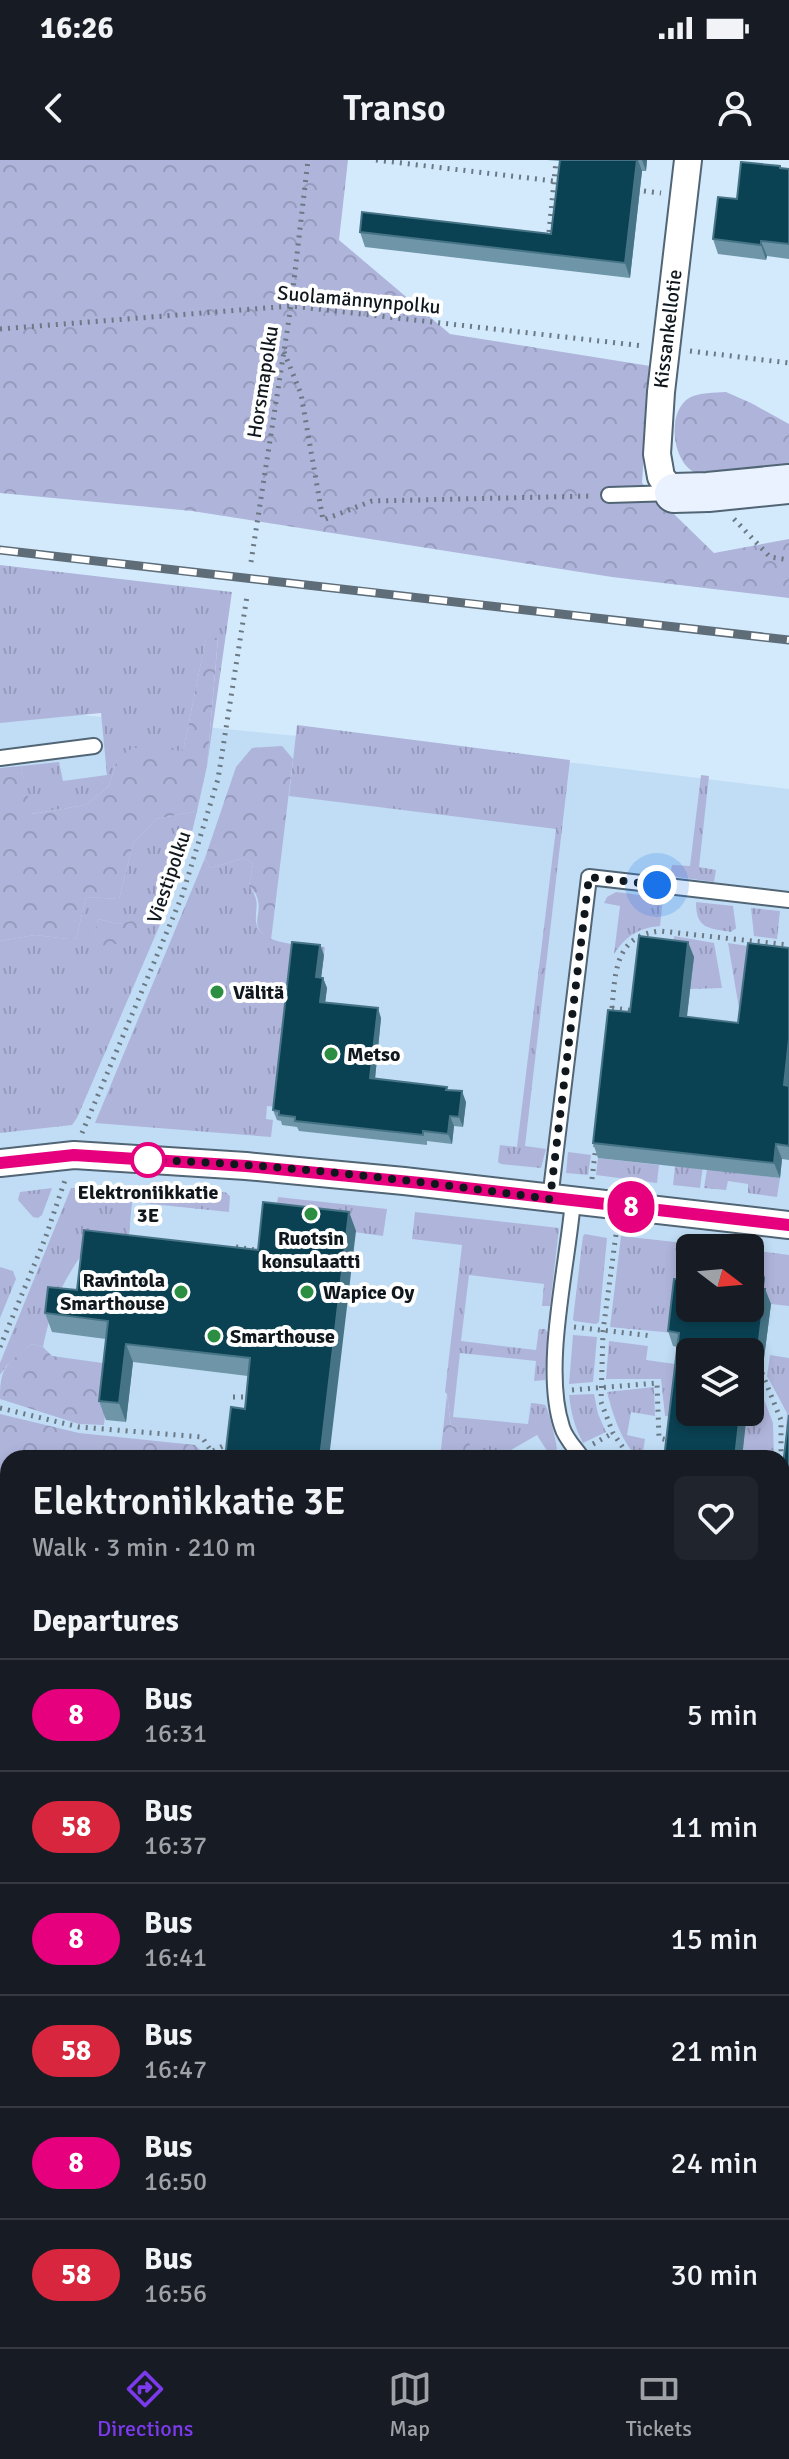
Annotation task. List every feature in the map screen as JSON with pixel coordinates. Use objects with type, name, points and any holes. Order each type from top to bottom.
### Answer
[{"type":"street","name":"Kissankellotie","points":[[688,160],[657,454],[661,477],[691,493]]},
{"type":"street","points":[[691,493],[789,484]]},
{"type":"street","points":[[0,1163],[74,1155],[278,1169],[789,1225]]},
{"type":"lane","points":[[609,495],[691,493]]},
{"type":"lane","points":[[0,758],[94,746]]},
{"type":"lane","points":[[576,1450],[562,1429],[556,1392],[562,1199],[589,877],[789,900]]},
{"type":"path","name":"Horsmapolku","points":[[251,562],[291,306],[308,160]]},
{"type":"path","points":[[376,160],[568,182]]},
{"type":"path","points":[[549,232],[556,161]]},
{"type":"path","points":[[626,189],[684,196]]},
{"type":"path","name":"Suolamännynpolku","points":[[0,329],[291,306],[789,363]]},
{"type":"path","points":[[284,352],[301,394],[323,520],[372,501],[609,495]]},
{"type":"path","points":[[691,493],[770,557],[789,560]]},
{"type":"path","name":"Viestipolku","points":[[0,1347],[45,1239],[74,1155],[182,896],[218,779],[247,596]]},
{"type":"path","points":[[611,1024],[619,957],[627,946],[647,932],[789,945]]},
{"type":"path","points":[[612,1008],[637,1011]]},
{"type":"path","points":[[592,1180],[598,1133]]},
{"type":"path","points":[[617,1226],[603,1331],[600,1386],[605,1417],[624,1450]]},
{"type":"path","points":[[236,1247],[258,1250],[257,1259]]},
{"type":"path","points":[[558,1325],[653,1336]]},
{"type":"path","points":[[764,1378],[781,1420],[781,1450]]},
{"type":"path","points":[[556,1392],[657,1383],[659,1438],[673,1441]]},
{"type":"path","points":[[233,1397],[255,1397]]},
{"type":"path","points":[[0,1408],[79,1427],[202,1437],[210,1450]]},
{"type":"path","points":[[213,1450],[227,1444]]},
{"type":"shaded area","points":[[0,707],[584,764],[789,789],[789,1450],[471,1450],[451,1426],[448,1399],[441,1450],[0,1450]]},
{"type":"green space","points":[[0,160],[348,160],[339,240],[450,334],[650,366],[642,483],[714,553],[789,539],[789,598],[612,577],[192,511],[0,493]]},
{"type":"green space","points":[[726,392],[789,424],[789,466],[712,474],[696,473],[688,467],[677,449],[677,414],[689,398]]},
{"type":"green space","points":[[0,565],[232,592],[207,766],[218,638],[206,639],[183,751],[117,759],[109,786],[86,805],[31,814],[21,766],[59,762],[63,781],[107,775],[101,713],[0,723]]},
{"type":"green space","points":[[206,638],[218,638],[207,766],[197,811],[156,819],[133,844],[119,899],[86,897],[76,940],[35,935],[0,941],[0,768],[21,766],[32,814],[86,805],[109,786],[117,759],[135,746],[183,751]]},
{"type":"green space","points":[[297,725],[570,760],[525,1146],[546,1149],[541,1168],[498,1162],[500,1145],[517,1147],[556,829],[289,796]]},
{"type":"green space","points":[[282,746],[293,759],[271,940],[257,925],[259,904],[249,886],[253,864],[244,858],[210,868],[205,858],[236,767],[252,748]]},
{"type":"green space","points":[[701,775],[709,776],[699,867],[716,870],[714,882],[670,876],[672,865],[690,866]]},
{"type":"green space","points":[[197,811],[174,892],[77,1118],[72,1125],[0,1133],[0,941],[35,935],[76,940],[86,897],[119,899],[133,844],[156,819]],"holes":[[[98,919],[118,924],[141,920],[93,945]]]},
{"type":"green space","points":[[205,858],[210,868],[244,858],[253,864],[249,886],[256,900],[256,922],[265,936],[284,943],[325,947],[324,955],[296,952],[278,1107],[267,1106],[266,1119],[273,1120],[271,1137],[95,1123]]},
{"type":"green space","points":[[616,892],[663,898],[660,926],[633,934],[614,954],[620,906],[604,903]]},
{"type":"green space","points":[[696,902],[733,906],[736,928],[731,932],[705,926],[698,918]]},
{"type":"green space","points":[[751,908],[780,911],[777,939],[754,936]]},
{"type":"green space","points":[[98,919],[118,924],[142,919],[133,935],[123,942],[92,946]]},
{"type":"green space","points":[[674,936],[714,943],[722,988],[690,989],[694,957],[672,954]]},
{"type":"green space","points":[[728,943],[754,947],[744,1038]]},
{"type":"green space","points":[[677,1148],[705,1151],[700,1188],[673,1185]]},
{"type":"green space","points":[[568,1152],[591,1155],[588,1175],[566,1173]]},
{"type":"green space","points":[[598,1158],[659,1165],[657,1183],[596,1175]]},
{"type":"green space","points":[[707,1169],[780,1178],[777,1197],[748,1193],[748,1184],[728,1181],[726,1190],[704,1188]]},
{"type":"green space","points":[[52,1188],[38,1218],[33,1217],[18,1200],[20,1192]]},
{"type":"green space","points":[[71,1188],[225,1192],[230,1196],[229,1212],[132,1202],[128,1245],[91,1241],[60,1291],[43,1347],[32,1344],[0,1375],[0,1363]]},
{"type":"green space","points":[[278,1197],[387,1209],[383,1236],[274,1221]]},
{"type":"green space","points":[[415,1212],[559,1228],[550,1306],[542,1306],[544,1284],[469,1275],[461,1341],[536,1350],[539,1329],[545,1329],[548,1333],[545,1380],[534,1381],[536,1361],[460,1353],[453,1417],[528,1424],[531,1403],[545,1405],[557,1449],[546,1450],[537,1435],[511,1450],[471,1450],[451,1426],[445,1392],[462,1245],[412,1239]]},
{"type":"green space","points":[[585,1234],[607,1238],[599,1322],[596,1324],[573,1319]]},
{"type":"green space","points":[[621,1236],[676,1242],[676,1322],[679,1322],[674,1333],[610,1327]]},
{"type":"green space","points":[[764,1252],[789,1255],[789,1306],[764,1303]]},
{"type":"green space","points":[[0,1267],[13,1271],[16,1279],[0,1318]]},
{"type":"green space","points":[[573,1335],[597,1337],[593,1382],[569,1384]]},
{"type":"green space","points":[[609,1341],[648,1346],[646,1360],[675,1364],[676,1417],[665,1416],[661,1379],[606,1379]]},
{"type":"green space","points":[[32,1344],[43,1347],[52,1356],[110,1364],[104,1425],[79,1424],[0,1399],[1,1379],[7,1366]]},
{"type":"green space","points":[[770,1355],[789,1358],[789,1430],[786,1429],[787,1413],[767,1376]]},
{"type":"green space","points":[[654,1387],[655,1416],[631,1412],[627,1435],[645,1439],[643,1450],[631,1450],[622,1436],[607,1392]]},
{"type":"green space","points":[[447,1394],[451,1426],[462,1429],[472,1450],[441,1450]]},
{"type":"green space","points":[[594,1394],[606,1432],[583,1443],[569,1395]]},
{"type":"green space","points":[[764,1399],[773,1423],[774,1450],[743,1450],[745,1426],[764,1426]]},
{"type":"green space","points":[[0,1414],[79,1433],[195,1445],[200,1450],[0,1450]]},
{"type":"building","points":[[560,160],[637,160],[625,263],[360,232],[362,212],[551,234]]},
{"type":"building","points":[[741,162],[789,169],[789,244],[761,241],[761,245],[713,239],[718,197],[737,199]]},
{"type":"building","points":[[639,936],[688,942],[680,1016],[738,1023],[748,943],[789,948],[789,1039],[784,1085],[789,1086],[789,1146],[776,1144],[774,1163],[593,1143],[608,1010],[630,1012]]},
{"type":"building","name":"Metso","points":[[292,942],[320,945],[316,977],[323,978],[320,1002],[378,1008],[370,1078],[462,1091],[459,1117],[450,1116],[448,1134],[423,1131],[423,1135],[295,1121],[295,1117],[279,1115],[279,1111],[273,1110]]},
{"type":"building","name":"Smarthouse","points":[[263,1202],[349,1212],[321,1450],[226,1450],[231,1407],[245,1409],[250,1358],[126,1344],[119,1403],[99,1401],[108,1321],[45,1313],[48,1287],[77,1290],[84,1230],[258,1250]]},
{"type":"building","points":[[674,1279],[676,1322],[761,1322],[759,1338],[678,1338],[679,1333],[668,1331]]},
{"type":"building","points":[[676,1358],[676,1426],[738,1426],[736,1450],[665,1450]]},
{"type":"building","points":[[789,1415],[789,1450],[785,1450]]},
{"type":"railway","points":[[0,550],[789,640]]},
{"type":"bus line","name":"8","points":[[0,1163],[74,1155],[246,1166],[483,1189],[789,1225]]},
{"type":"place","name":"Välitä","points":[[217,992]]},
{"type":"place","name":"Metso","points":[[331,1054]]},
{"type":"place","name":"Elektroniikkatie 3E","points":[[148,1160]]},
{"type":"place","name":"Ruotsin konsulaatti","points":[[311,1214]]},
{"type":"place","name":"Ravintola Smarthouse","points":[[181,1292]]},
{"type":"place","name":"Wapice Oy","points":[[307,1292]]},
{"type":"place","name":"Smarthouse","points":[[214,1336]]},
{"type":"route","points":[[148,1160],[404,1181],[550,1199],[589,877],[657,885]]}]
